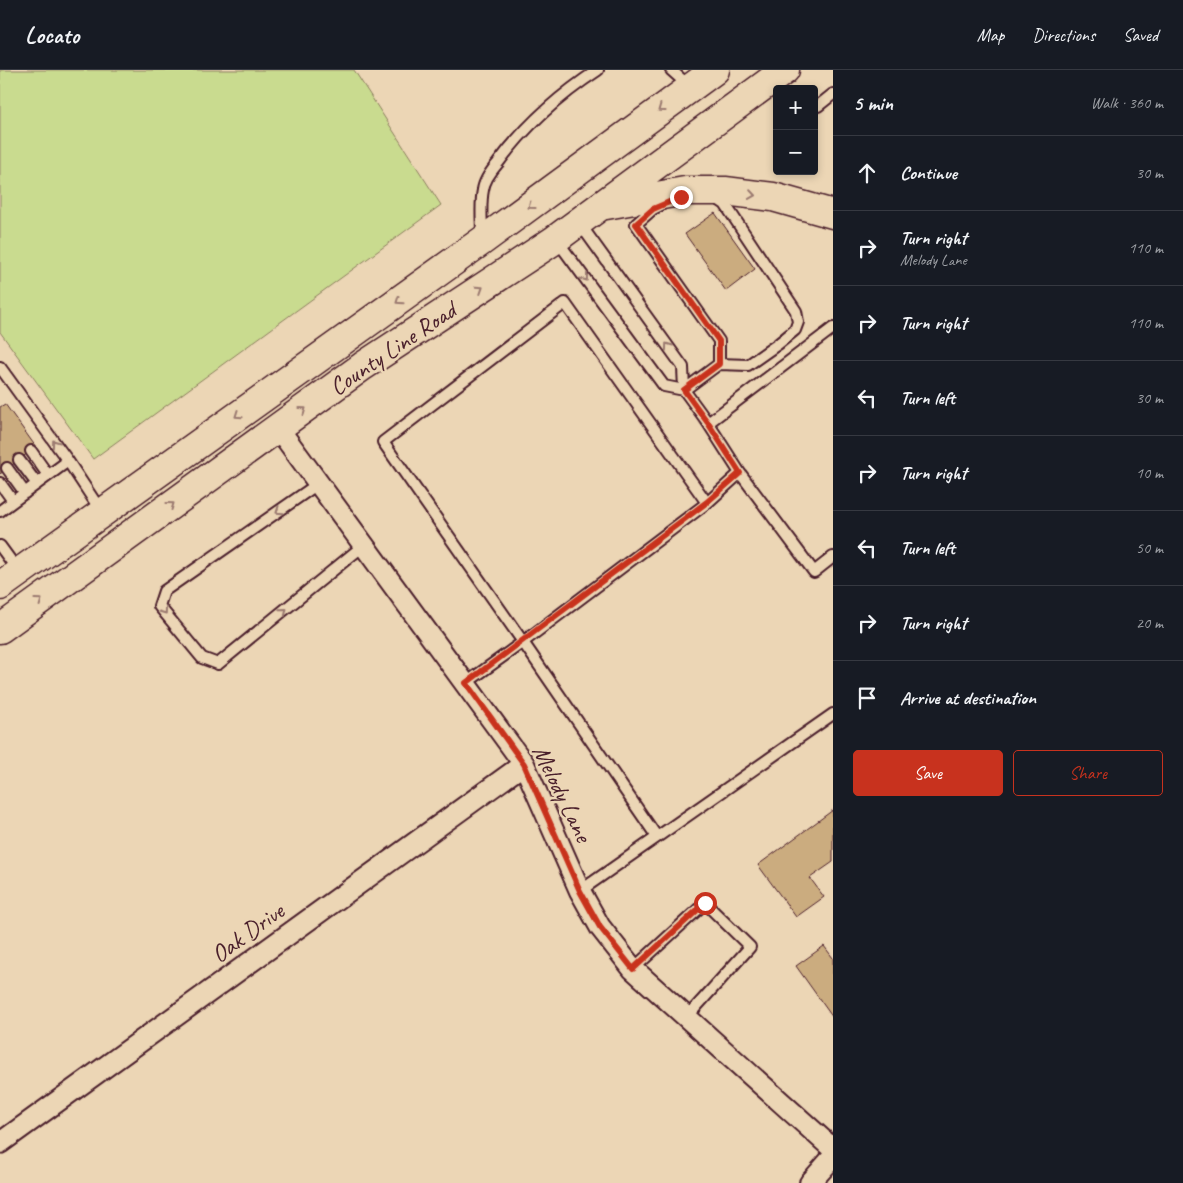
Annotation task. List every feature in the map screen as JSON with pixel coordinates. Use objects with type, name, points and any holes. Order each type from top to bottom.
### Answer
[{"type":"main road","name":"County Line Road","points":[[10,579],[482,242],[681,79],[715,70]]},
{"type":"main road","name":"County Line Road","points":[[0,629],[362,366],[556,239],[776,82]]},
{"type":"main road","points":[[589,214],[685,191],[725,191],[773,197],[833,214]]},
{"type":"street","name":"Melody Lane","points":[[278,428],[524,764],[580,891],[600,927],[633,969],[833,1148]]},
{"type":"street","name":"Oak Drive","points":[[0,1143],[524,764]]},
{"type":"street","points":[[810,1183],[833,1158]]},
{"type":"lane","points":[[482,242],[483,188],[492,170],[514,141],[532,123],[573,86],[598,70]]},
{"type":"lane","points":[[818,104],[833,94]]},
{"type":"lane","points":[[556,239],[664,386],[684,390],[719,364],[748,365],[795,330],[798,322],[796,311],[724,204],[718,198],[708,195],[681,197],[653,209],[636,224],[719,341],[719,364]]},
{"type":"lane","points":[[589,214],[683,367],[684,390],[740,473],[814,572],[833,557]]},
{"type":"lane","points":[[657,837],[383,442],[565,303],[707,502]]},
{"type":"lane","points":[[708,423],[833,328]]},
{"type":"lane","points":[[0,367],[68,461],[102,512]]},
{"type":"lane","points":[[30,451],[48,476]]},
{"type":"lane","points":[[19,460],[36,484]]},
{"type":"lane","points":[[0,511],[68,461]]},
{"type":"lane","points":[[7,468],[25,493]]},
{"type":"lane","points":[[466,683],[707,502],[740,473]]},
{"type":"lane","points":[[0,483],[13,501]]},
{"type":"lane","points":[[319,483],[164,591],[159,606],[202,658],[218,664],[364,545]]},
{"type":"lane","points":[[0,546],[10,579]]},
{"type":"lane","points":[[580,891],[833,714]]},
{"type":"lane","points":[[633,969],[705,903],[750,947],[687,1018]]},
{"type":"green space","points":[[0,70],[354,70],[441,205],[93,459],[0,332]]},
{"type":"building","points":[[715,213],[755,269],[726,291],[685,234]]},
{"type":"building","points":[[5,404],[36,447],[0,474],[0,407]]},
{"type":"building","points":[[833,810],[833,862],[810,878],[824,897],[796,917],[758,865]]},
{"type":"building","points":[[824,946],[833,958],[833,1018],[796,966]]},
{"type":"route","points":[[681,197],[653,209],[636,224],[719,341],[719,364],[684,390],[740,473],[707,502],[466,683],[524,764],[580,891],[600,927],[633,969],[705,903]]}]
